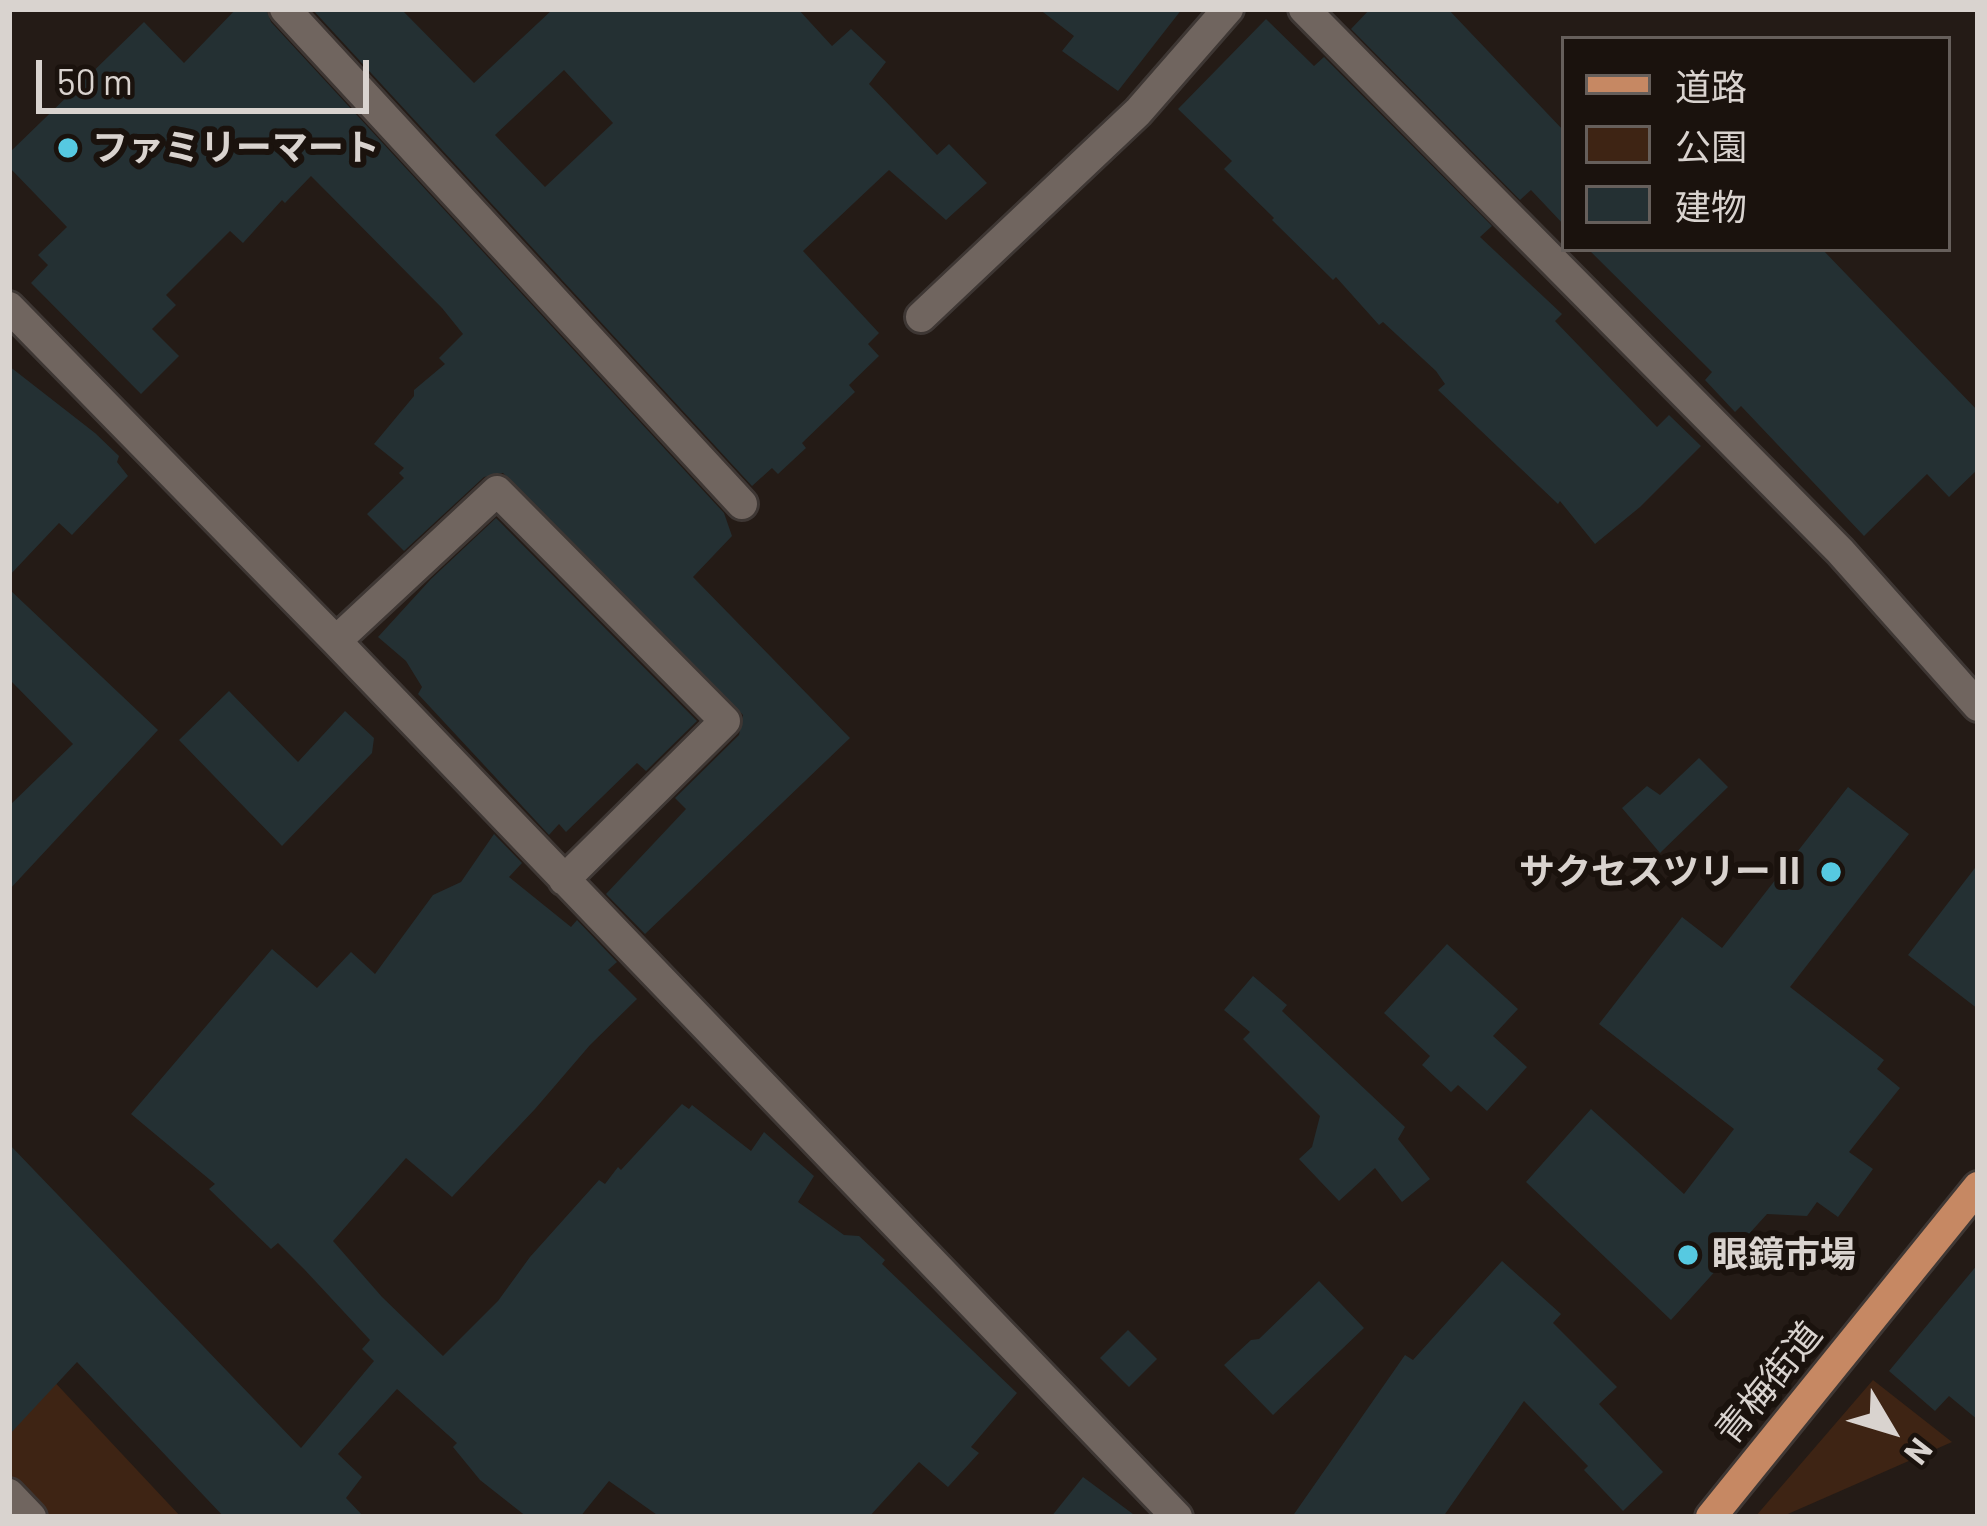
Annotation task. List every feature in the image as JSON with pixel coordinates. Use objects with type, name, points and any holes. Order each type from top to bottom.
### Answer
[{"type":"main road","name":"青梅街道","points":[[1711,1517],[1978,1187]]},
{"type":"street","points":[[285,9],[742,504]]},
{"type":"street","points":[[921,317],[1138,112],[1228,9]]},
{"type":"street","points":[[1304,9],[1825,535],[1978,706]]},
{"type":"street","points":[[9,307],[1178,1517]]},
{"type":"street","points":[[336,641],[497,491],[725,721],[564,880]]},
{"type":"street","points":[[9,1494],[31,1517]]},
{"type":"green space","points":[[49,1376],[181,1517],[9,1514],[9,1412]]},
{"type":"green space","points":[[1873,1380],[1952,1442],[1781,1517],[1755,1517]]},
{"type":"building","points":[[236,9],[266,9],[271,22],[724,513],[732,536],[693,577],[850,738],[645,934],[606,894],[686,809],[675,798],[739,735],[743,715],[503,473],[484,477],[404,551],[367,514],[404,478],[399,473],[404,468],[374,444],[414,390],[445,364],[439,358],[463,334],[442,308],[311,176],[243,243],[230,231],[166,295],[176,305],[152,329],[179,356],[141,394],[31,283],[48,265],[38,255],[67,227],[9,167],[9,153],[144,22],[184,63]]},
{"type":"building","points":[[312,9],[401,9],[474,83],[553,9],[798,9],[832,46],[851,29],[886,62],[869,84],[937,155],[949,144],[987,183],[946,220],[889,170],[803,251],[879,333],[868,344],[879,356],[849,385],[855,392],[802,443],[806,448],[778,474],[772,468],[752,486]],"holes":[[[564,70],[613,123],[545,187],[495,135]]]},
{"type":"building","points":[[1039,9],[1182,9],[1118,91],[1062,51],[1074,36]]},
{"type":"building","points":[[1370,9],[1448,9],[1561,128],[1561,222],[1531,190],[1520,200],[1351,29]]},
{"type":"building","points":[[1266,19],[1314,66],[1324,57],[1492,226],[1480,237],[1562,314],[1555,321],[1657,427],[1669,415],[1701,446],[1595,544],[1560,501],[1558,504],[1438,390],[1445,384],[1436,371],[1383,322],[1379,325],[1336,277],[1333,280],[1272,220],[1224,169],[1232,161],[1178,109]]},
{"type":"building","points":[[1591,252],[1825,252],[1978,411],[1978,469],[1949,497],[1927,474],[1864,536],[1741,406],[1735,412],[1705,380],[1712,372]]},
{"type":"building","points":[[9,366],[95,433],[119,456],[117,462],[128,476],[72,535],[59,523],[9,576]]},
{"type":"building","points":[[496,518],[697,721],[646,771],[637,763],[566,832],[559,824],[549,835],[418,694],[422,687],[406,661],[378,637]]},
{"type":"building","points":[[9,589],[158,730],[9,890],[9,806],[73,744],[9,679]]},
{"type":"building","points":[[229,691],[298,762],[345,711],[374,738],[372,753],[282,846],[179,740]]},
{"type":"building","points":[[1699,758],[1728,787],[1660,853],[1622,808],[1647,786],[1660,795]]},
{"type":"building","points":[[1848,787],[1909,834],[1790,987],[1884,1060],[1877,1069],[1900,1088],[1849,1152],[1873,1169],[1838,1217],[1817,1202],[1807,1216],[1767,1214],[1671,1320],[1526,1182],[1591,1109],[1684,1194],[1734,1129],[1599,1024],[1682,917],[1722,948]]},
{"type":"building","points":[[494,834],[522,863],[509,877],[571,927],[577,920],[617,962],[608,970],[637,999],[452,1197],[406,1158],[333,1241],[443,1356],[498,1301],[530,1257],[599,1180],[605,1184],[618,1167],[621,1170],[682,1104],[689,1109],[692,1105],[751,1151],[764,1132],[814,1176],[798,1202],[844,1235],[859,1236],[885,1260],[882,1264],[1017,1393],[971,1447],[979,1453],[948,1487],[919,1462],[869,1517],[660,1517],[609,1481],[580,1517],[527,1517],[480,1480],[453,1447],[457,1443],[397,1389],[338,1454],[362,1477],[346,1498],[364,1517],[224,1517],[77,1362],[9,1435],[9,1144],[301,1448],[374,1361],[362,1349],[370,1340],[304,1269],[278,1243],[271,1249],[209,1189],[215,1184],[131,1114],[272,949],[317,988],[351,952],[375,974],[433,895],[461,882]]},
{"type":"building","points":[[1978,864],[1978,1009],[1908,955]]},
{"type":"building","points":[[1447,944],[1518,1009],[1493,1036],[1527,1067],[1487,1111],[1458,1085],[1451,1092],[1422,1065],[1430,1056],[1384,1013]]},
{"type":"building","points":[[1253,976],[1287,1005],[1282,1011],[1405,1127],[1398,1139],[1430,1179],[1402,1202],[1375,1168],[1339,1201],[1299,1159],[1312,1147],[1320,1116],[1243,1039],[1250,1032],[1224,1010]]},
{"type":"building","points":[[1502,1261],[1561,1314],[1553,1323],[1617,1387],[1599,1404],[1663,1472],[1623,1511],[1584,1470],[1588,1466],[1524,1401],[1443,1517],[1292,1517],[1405,1355],[1413,1360]]},
{"type":"building","points":[[1978,1264],[1978,1420],[1949,1396],[1935,1411],[1889,1371]]},
{"type":"building","points":[[1319,1281],[1364,1328],[1273,1415],[1224,1365],[1251,1340],[1259,1339]]},
{"type":"building","points":[[1128,1330],[1157,1359],[1129,1387],[1100,1358]]},
{"type":"building","points":[[1083,1477],[1137,1517],[1051,1517]]},
{"type":"place","name":"ファミリーマート","points":[[68,148]]},
{"type":"place","name":"サクセスツリーⅡ","points":[[1831,872]]},
{"type":"place","name":"眼鏡市場","points":[[1688,1255]]}]
